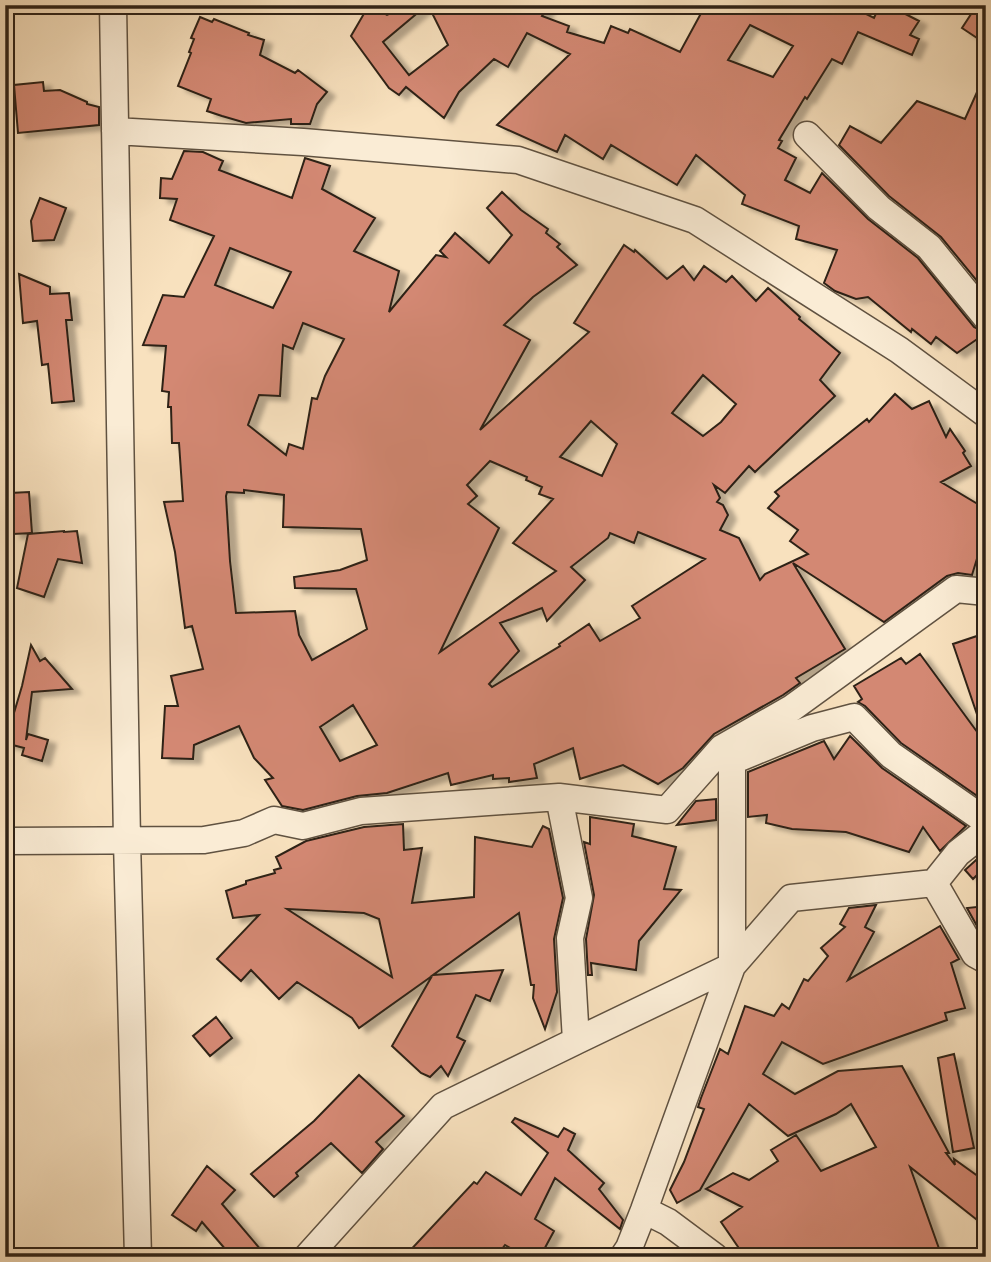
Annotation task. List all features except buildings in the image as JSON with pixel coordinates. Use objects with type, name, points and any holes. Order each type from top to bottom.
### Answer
[{"type":"street","points":[[113,5],[127,841],[138,1257]]},
{"type":"street","points":[[115,131],[303,142],[518,160],[695,220],[899,350],[986,414]]},
{"type":"street","points":[[807,135],[879,208],[929,247],[986,317]]},
{"type":"street","points":[[5,841],[204,840],[244,833],[275,820],[303,826],[361,811],[559,797],[667,810],[727,755],[956,589],[986,592]]},
{"type":"street","points":[[727,755],[853,717],[891,755],[986,821]]},
{"type":"street","points":[[727,755],[732,966]]},
{"type":"street","points":[[559,797],[579,898],[570,939],[576,1041]]},
{"type":"street","points":[[623,1257],[644,1210],[732,966],[791,898],[933,883],[958,853],[986,831]]},
{"type":"street","points":[[933,883],[975,954],[986,961]]},
{"type":"street","points":[[307,1257],[443,1106],[732,966]]},
{"type":"street","points":[[644,1210],[668,1222],[715,1257]]}]
